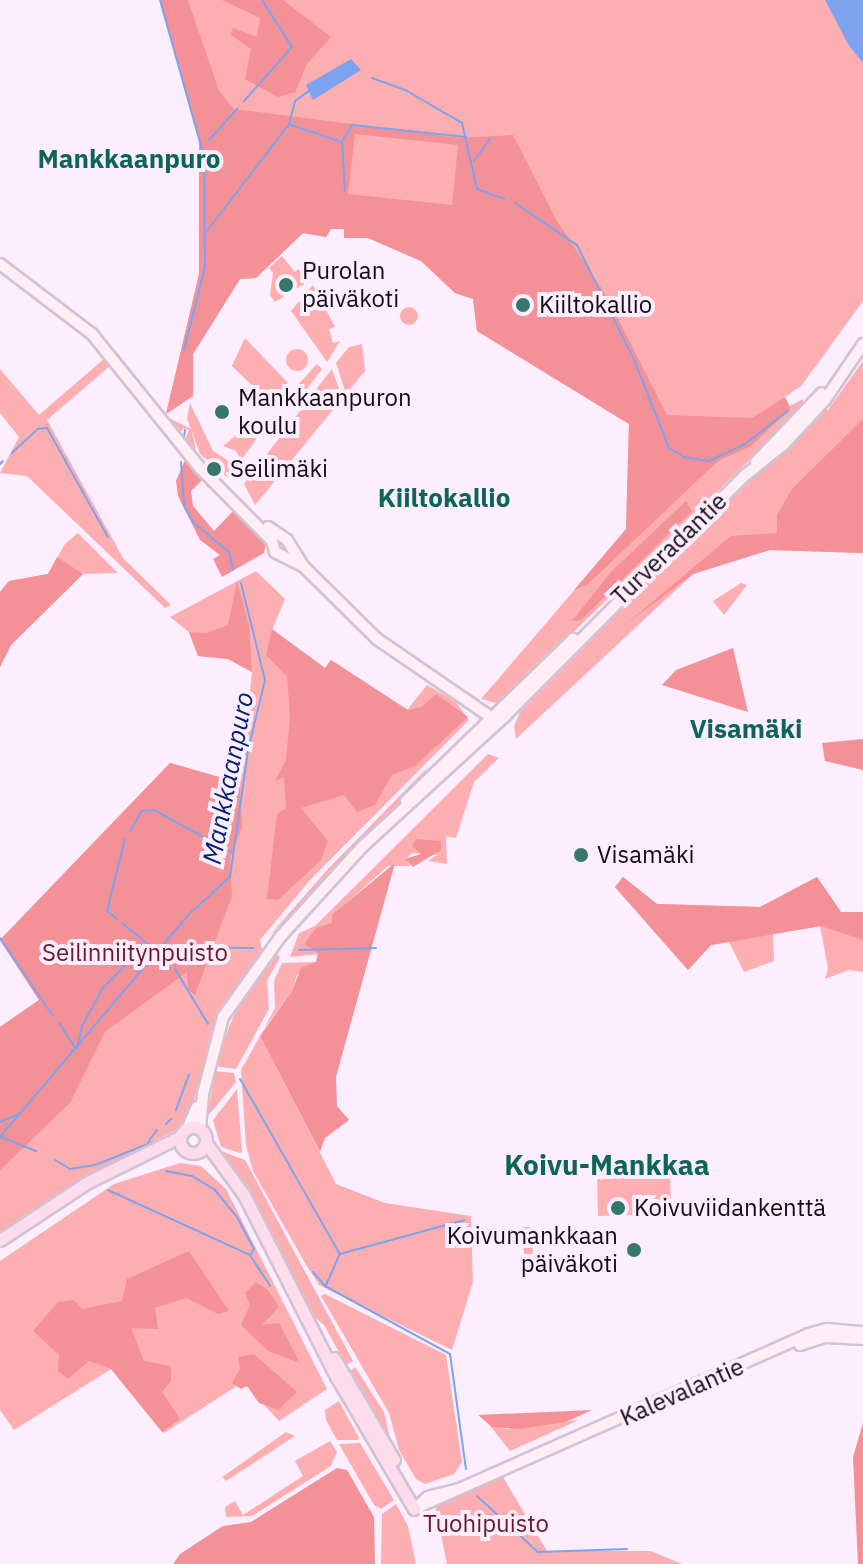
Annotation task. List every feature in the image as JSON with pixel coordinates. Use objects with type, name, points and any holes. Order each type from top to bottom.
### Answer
[{"type":"main road","points":[[0,264],[92,334],[196,461],[390,650],[460,693],[492,721]]},
{"type":"main road","name":"Turveradantie","points":[[188,1136],[203,1094],[219,1028],[240,989],[321,890],[753,467],[863,344]]},
{"type":"main road","points":[[188,1136],[225,1170],[244,1195],[323,1346],[418,1507]]},
{"type":"main road","points":[[188,1136],[203,1147]]},
{"type":"main road","points":[[0,1240],[88,1182],[188,1136]]},
{"type":"main road","name":"Kalevalantie","points":[[418,1507],[819,1330],[863,1332]]},
{"type":"main road","name":"Kalevalantie","points":[[756,1359],[825,1337],[863,1339]]},
{"type":"green space","points":[[160,0],[863,0],[863,301],[802,385],[785,397],[790,406],[803,399],[803,408],[500,704],[481,699],[626,530],[629,424],[477,331],[473,299],[455,293],[421,261],[368,238],[344,238],[344,229],[331,229],[326,237],[303,233],[256,278],[240,279],[193,354],[193,396],[166,414],[199,274],[199,140]]},
{"type":"green space","points":[[160,0],[188,0],[219,91],[234,109],[460,138],[513,135],[557,221],[606,295],[667,415],[752,418],[785,397],[790,409],[751,446],[718,461],[588,584],[574,590],[626,529],[629,424],[477,331],[473,299],[455,293],[421,261],[368,238],[344,238],[344,229],[331,229],[326,237],[303,233],[256,278],[240,279],[193,354],[193,396],[166,414],[199,274],[199,140]],"holes":[[[355,134],[458,145],[452,205],[348,194]]]},
{"type":"green space","points":[[222,0],[283,0],[331,37],[307,64],[295,92],[278,97],[245,79],[251,49],[231,35],[233,28],[257,37],[260,18]]},
{"type":"green space","name":"Purolan päiväkoti","points":[[282,256],[295,272],[299,269],[304,284],[275,302],[270,295],[273,273],[269,268]]},
{"type":"green space","points":[[313,285],[335,327],[329,329],[333,343],[340,341],[327,362],[291,311]]},
{"type":"green space","points":[[409,307],[416,309],[416,323],[409,325],[402,323],[400,316],[402,309]]},
{"type":"green space","points":[[245,338],[288,383],[269,402],[232,366]]},
{"type":"green space","points":[[362,344],[365,371],[346,394],[336,363],[349,347]]},
{"type":"green space","points":[[293,349],[301,349],[308,360],[301,371],[293,371],[286,364],[286,356]]},
{"type":"green space","points":[[105,358],[111,365],[47,420],[123,558],[171,605],[165,608],[27,476],[0,473],[19,437],[0,413],[0,369],[39,415]]},
{"type":"green space","points":[[863,361],[863,553],[770,550],[693,574],[516,739],[514,726],[520,712],[550,677],[720,505],[822,408],[828,410]]},
{"type":"green space","points":[[317,364],[322,369],[306,390],[295,388]]},
{"type":"green space","points":[[332,369],[340,392],[306,405],[305,404]]},
{"type":"green space","points":[[344,396],[255,505],[244,484],[300,411]]},
{"type":"green space","points":[[190,403],[213,451],[242,470],[236,478],[227,477],[200,454],[187,418]]},
{"type":"green space","points":[[169,418],[191,429],[196,450],[185,440],[189,430],[183,428],[180,435]]},
{"type":"green space","points":[[863,419],[863,553],[770,550],[693,574],[626,624],[731,536],[777,533],[777,515],[792,489]]},
{"type":"green space","points":[[250,424],[245,436],[251,432],[257,438],[241,460],[236,451],[223,446]]},
{"type":"green space","points":[[185,460],[204,478],[191,491],[193,506],[214,531],[235,509],[266,544],[264,553],[222,577],[213,559],[220,555],[200,540],[178,496],[176,481]]},
{"type":"green space","points":[[686,501],[692,511],[581,620],[572,621],[611,572]]},
{"type":"green space","points":[[78,533],[118,573],[83,574],[11,645],[0,667],[0,592],[9,581],[48,574],[65,544]]},
{"type":"green space","points":[[57,557],[83,574],[11,645],[0,667],[0,592],[9,581],[48,574]]},
{"type":"green space","name":"Seilinniitynpuisto","points":[[256,571],[285,599],[272,630],[325,668],[331,660],[407,710],[427,685],[455,701],[469,720],[310,880],[260,940],[262,951],[218,1020],[187,1124],[75,1183],[0,1234],[0,1027],[39,1000],[0,940],[170,763],[240,783],[252,672],[228,659],[198,656],[189,632],[170,617]]},
{"type":"green space","points":[[237,581],[249,625],[252,672],[228,659],[198,656],[189,632],[207,633],[228,625]]},
{"type":"green space","points":[[741,583],[747,585],[724,615],[713,601]]},
{"type":"green space","points":[[272,629],[325,668],[331,660],[408,710],[421,707],[436,694],[468,717],[415,766],[392,775],[375,805],[357,812],[344,795],[301,808],[328,841],[321,860],[278,900],[267,899],[277,814],[286,808],[284,777],[275,781],[286,760],[290,716],[287,676],[266,655]]},
{"type":"green space","points":[[733,648],[748,712],[662,685],[676,670]]},
{"type":"green space","points":[[863,739],[863,770],[825,761],[822,743]]},
{"type":"green space","points":[[488,754],[499,758],[474,782],[456,838],[446,836],[447,864],[428,861],[437,855],[412,853],[406,859],[410,866],[388,866],[334,914],[319,954],[290,957],[299,933],[315,926]]},
{"type":"green space","points":[[170,763],[240,783],[242,827],[230,857],[232,896],[195,995],[188,990],[187,972],[105,1032],[70,1103],[0,1170],[0,1027],[39,1000],[0,940]]},
{"type":"green space","points":[[429,766],[395,812],[269,936],[329,868]]},
{"type":"green space","points":[[416,839],[441,841],[441,850],[413,867],[405,859],[421,854],[412,846]]},
{"type":"green space","points":[[395,863],[336,1077],[337,1106],[349,1120],[325,1138],[320,1152],[260,1036],[292,991],[301,968],[316,962],[318,953],[304,944],[316,928],[331,923],[333,914]]},
{"type":"green space","points":[[623,877],[657,904],[760,907],[817,877],[841,912],[863,912],[863,972],[849,970],[825,979],[828,968],[820,926],[773,934],[774,961],[744,972],[729,942],[711,945],[688,970],[615,887]]},
{"type":"green space","points":[[623,877],[657,904],[760,907],[817,877],[841,912],[863,912],[863,940],[821,926],[711,945],[688,970],[615,887]]},
{"type":"green space","points":[[275,953],[280,957],[267,981],[269,1009],[236,1069],[214,1066],[239,1002]]},
{"type":"green space","points":[[316,962],[297,975],[292,991],[264,1029],[275,1008],[274,981],[282,963]]},
{"type":"green space","points":[[260,1036],[336,1184],[385,1203],[471,1216],[473,1282],[452,1350],[319,1285],[305,1263],[253,1171],[246,1145],[241,1070]]},
{"type":"green space","points":[[215,1071],[234,1073],[236,1082],[207,1117]]},
{"type":"green space","points":[[237,1089],[240,1153],[221,1147],[213,1120]]},
{"type":"green space","points":[[221,1151],[245,1160],[353,1361],[346,1365],[324,1325],[311,1314]]},
{"type":"green space","points":[[180,1163],[201,1166],[226,1189],[327,1389],[279,1421],[247,1386],[238,1385],[164,1433],[111,1369],[14,1430],[0,1410],[0,1261],[114,1184]]},
{"type":"green space","name":"Koivuviidankenttä","points":[[670,1166],[671,1214],[598,1216],[597,1168]]},
{"type":"green space","points":[[522,1227],[532,1227],[533,1254],[524,1254]]},
{"type":"green space","points":[[189,1251],[229,1311],[218,1314],[186,1298],[155,1308],[158,1329],[131,1328],[144,1361],[171,1366],[171,1381],[162,1392],[180,1419],[162,1432],[111,1369],[89,1361],[68,1379],[58,1371],[59,1355],[33,1331],[58,1302],[74,1300],[82,1309],[122,1301],[127,1279]]},
{"type":"green space","points":[[256,1282],[268,1290],[279,1307],[262,1325],[279,1323],[300,1363],[268,1351],[241,1325],[250,1305],[245,1293]]},
{"type":"green space","points":[[325,1294],[446,1355],[462,1462],[454,1474],[425,1484],[416,1479],[399,1450],[389,1413],[321,1296]]},
{"type":"green space","points":[[254,1354],[297,1392],[278,1410],[259,1403],[247,1386],[241,1389],[232,1383],[240,1369],[238,1357]]},
{"type":"green space","points":[[355,1367],[384,1412],[392,1448],[348,1373]]},
{"type":"green space","points":[[339,1401],[358,1440],[337,1440],[326,1420],[325,1410]]},
{"type":"green space","points":[[592,1410],[566,1422],[519,1429],[492,1427],[478,1415]]},
{"type":"green space","points":[[484,1418],[506,1429],[579,1420],[510,1451]]},
{"type":"green space","points":[[863,1423],[863,1564],[858,1564],[853,1457]]},
{"type":"green space","points":[[286,1432],[295,1436],[226,1481],[223,1477],[208,1487]]},
{"type":"green space","points":[[330,1441],[337,1452],[331,1466],[252,1516],[226,1517],[225,1507],[235,1501],[243,1515],[303,1476],[295,1461]]},
{"type":"green space","points":[[360,1443],[394,1500],[381,1509],[374,1505],[339,1444]]},
{"type":"green space","points":[[337,1468],[347,1470],[374,1517],[375,1564],[173,1564],[180,1554],[223,1526],[251,1522]]},
{"type":"green space","name":"Tuohipuisto","points":[[501,1474],[547,1551],[651,1551],[682,1564],[447,1564],[435,1506]]},
{"type":"green space","points":[[396,1504],[408,1526],[416,1564],[381,1564],[382,1514]]},
{"type":"water","points":[[825,0],[863,0],[863,63],[848,44]]},
{"type":"water","points":[[351,59],[361,70],[313,100],[306,85]]},
{"type":"waterway","points":[[160,0],[204,157],[205,267],[184,350]]},
{"type":"waterway","points":[[244,101],[292,47],[262,0]]},
{"type":"waterway","points":[[372,78],[407,91],[462,123],[477,189],[504,199]]},
{"type":"waterway","points":[[207,231],[289,124],[295,101],[310,90]]},
{"type":"waterway","points":[[209,140],[238,108]]},
{"type":"waterway","points":[[291,125],[342,142],[345,191]]},
{"type":"waterway","points":[[342,142],[352,125],[466,137]]},
{"type":"waterway","points":[[474,161],[490,139]]},
{"type":"waterway","points":[[515,203],[577,245],[635,362],[669,448],[684,457],[709,461],[744,445],[788,411]]},
{"type":"waterway","points":[[12,453],[38,429],[47,428],[108,537]]},
{"type":"waterway","points":[[184,438],[185,430]]},
{"type":"waterway","points":[[0,464],[3,461]]},
{"type":"waterway","points":[[181,462],[184,506],[194,523],[229,552],[233,570]]},
{"type":"waterway","name":"Mankkaanpuro","points":[[0,1137],[188,915],[230,877],[248,750],[265,680],[241,583]]},
{"type":"waterway","points":[[130,831],[142,811],[154,810],[233,853]]},
{"type":"waterway","points":[[117,919],[107,911],[125,839]]},
{"type":"waterway","points":[[122,923],[152,947],[253,948]]},
{"type":"waterway","points":[[0,938],[53,1016]]},
{"type":"waterway","points":[[160,948],[171,963]]},
{"type":"waterway","points":[[299,950],[376,948]]},
{"type":"waterway","points":[[77,1048],[82,1026],[103,988],[129,962],[148,961]]},
{"type":"waterway","points":[[175,969],[208,1024]]},
{"type":"waterway","points":[[59,1023],[76,1049]]},
{"type":"waterway","points":[[176,1110],[189,1074]]},
{"type":"waterway","points":[[240,1079],[340,1254]]},
{"type":"waterway","name":"Mankkaanpuro","points":[[0,1122],[21,1113]]},
{"type":"waterway","points":[[166,1124],[172,1118]]},
{"type":"waterway","points":[[148,1142],[157,1130]]},
{"type":"waterway","points":[[1,1137],[36,1151]]},
{"type":"waterway","points":[[55,1160],[70,1169],[95,1165],[153,1142]]},
{"type":"waterway","points":[[166,1171],[192,1176],[215,1190],[237,1217],[254,1249],[251,1254]]},
{"type":"waterway","points":[[108,1190],[250,1255],[270,1286]]},
{"type":"waterway","points":[[326,1285],[340,1254],[464,1220]]},
{"type":"waterway","points":[[313,1272],[325,1286],[450,1354],[466,1469]]},
{"type":"waterway","points":[[477,1496],[538,1552],[627,1549]]},
{"type":"place","name":"Purolan päiväkoti","points":[[286,285]]},
{"type":"place","name":"Kiiltokallio","points":[[523,305]]},
{"type":"place","name":"Mankkaanpuron koulu","points":[[222,412]]},
{"type":"place","name":"Seilimäki","points":[[214,469]]},
{"type":"place","name":"Visamäki","points":[[581,855]]},
{"type":"place","name":"Koivuviidankenttä","points":[[618,1208]]},
{"type":"place","name":"Koivumankkaan päiväkoti","points":[[634,1250]]},
{"type":"district","name":"Mankkaanpuro","points":[[129,159]]},
{"type":"district","name":"Kiiltokallio","points":[[444,498]]},
{"type":"district","name":"Visamäki","points":[[746,729]]},
{"type":"district","name":"Koivu-Mankkaa","points":[[607,1165]]}]
